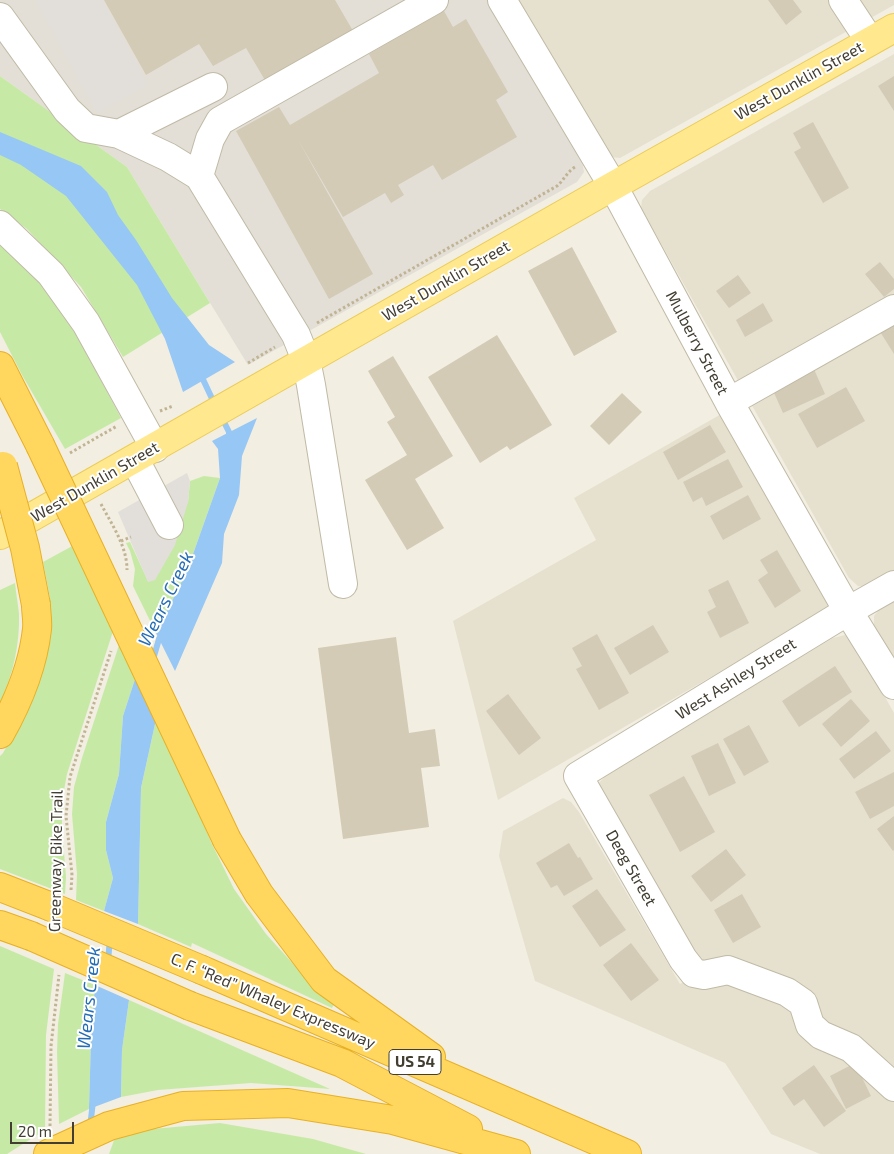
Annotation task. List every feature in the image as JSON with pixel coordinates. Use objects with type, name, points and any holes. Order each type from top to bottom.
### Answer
[{"type":"highway","points":[[0,366],[52,451],[227,840],[260,894],[324,980],[473,1087]]},
{"type":"highway","points":[[0,734],[13,712],[25,683],[37,628],[36,606],[25,548],[2,460]]},
{"type":"highway","name":"C. F. “Red” Whaley Expressway","points":[[0,887],[60,900],[202,970],[627,1154]]},
{"type":"highway","name":"C. F. “Red” Whaley Expressway","points":[[0,925],[31,936],[190,1006],[342,1063],[516,1154]]},
{"type":"highway","points":[[49,1144],[183,1106],[288,1103],[393,1120],[516,1154]]},
{"type":"main road","name":"West Dunklin Street","points":[[0,535],[186,430],[255,374],[306,360],[894,28]]},
{"type":"street","points":[[199,176],[210,139],[220,121],[434,0]]},
{"type":"street","name":"Mulberry Street","points":[[502,0],[613,186],[729,402],[848,611],[894,685]]},
{"type":"street","points":[[843,0],[870,42]]},
{"type":"street","points":[[0,16],[68,110],[86,128],[119,134],[168,157],[199,176],[296,335],[306,360],[343,584]]},
{"type":"street","points":[[119,134],[213,87]]},
{"type":"street","points":[[0,225],[51,274],[86,323],[139,419],[145,454],[169,525]]},
{"type":"street","points":[[729,402],[894,310]]},
{"type":"street","name":"West Ashley Street","points":[[578,776],[848,611],[894,585]]},
{"type":"street","name":"Deeg Street","points":[[578,776],[683,959],[694,973],[704,975],[728,970],[787,992],[802,1003],[810,1025],[821,1035],[851,1048],[894,1087]]},
{"type":"path","points":[[255,374],[296,335],[557,186],[568,170],[594,155]]},
{"type":"path","points":[[52,451],[175,405]]},
{"type":"path","points":[[108,518],[125,552],[127,572]]},
{"type":"path","points":[[121,541],[131,537]]},
{"type":"path","name":"Greenway Bike Trail","points":[[60,900],[72,875],[66,816],[70,777],[113,648]]},
{"type":"path","points":[[49,1144],[51,1046],[55,1003],[61,968]]},
{"type":"shaded area","points":[[0,0],[490,0],[582,161],[584,172],[577,182],[248,365],[127,167],[0,76]]},
{"type":"shaded area","points":[[35,0],[102,0],[148,85],[97,113]]},
{"type":"shaded area","points":[[519,0],[894,0],[894,5],[620,158],[611,157],[603,149]]},
{"type":"shaded area","points":[[894,54],[894,572],[868,587],[858,586],[849,578],[641,208],[642,200],[650,191]]},
{"type":"shaded area","points":[[723,413],[830,603],[825,611],[498,800],[453,621],[596,540],[574,498]]},
{"type":"shaded area","points":[[187,473],[190,481],[188,502],[175,545],[155,580],[148,582],[118,512]]},
{"type":"shaded area","points":[[894,600],[894,659],[874,625],[874,616],[881,607]]},
{"type":"shaded area","points":[[845,635],[854,642],[894,713],[894,1154],[820,1154],[771,1134],[725,1063],[535,981],[499,856],[503,831],[563,798],[571,802],[579,812],[680,984],[701,972],[599,795],[599,783],[609,772],[833,638]]},
{"type":"green space","points":[[0,76],[127,167],[210,303],[123,357],[81,287],[27,229],[0,209]]},
{"type":"green space","points":[[0,241],[51,292],[121,418],[65,449],[22,375],[0,332]]},
{"type":"green space","points":[[204,476],[220,478],[187,571],[156,633],[133,586],[135,569],[126,543],[130,542],[148,581],[188,502],[190,481]]},
{"type":"green space","points":[[76,544],[115,625],[67,774],[62,801],[66,877],[65,894],[0,869],[0,756],[31,703],[44,659],[50,629],[50,598],[43,562]]},
{"type":"green space","points":[[15,583],[19,614],[17,648],[9,681],[0,702],[0,590]]},
{"type":"green space","points":[[121,639],[137,673],[123,716],[119,774],[106,822],[106,850],[113,878],[104,911],[76,900],[77,874],[72,814],[74,787],[82,758]]},
{"type":"green space","points":[[157,715],[211,842],[234,889],[266,934],[305,977],[334,1004],[332,1008],[192,943],[191,947],[138,924],[141,788]]},
{"type":"green space","points":[[0,946],[54,969],[46,1035],[45,1130],[7,1154],[0,1154]]},
{"type":"green space","points":[[65,973],[95,985],[89,1109],[59,1124],[58,1024]]},
{"type":"green space","points":[[129,1000],[330,1089],[251,1083],[158,1090],[121,1097],[122,1050]]},
{"type":"green space","points":[[220,1123],[313,1139],[366,1154],[109,1154],[116,1135],[141,1130]]},
{"type":"water","points":[[0,132],[81,166],[107,192],[118,215],[172,298],[209,345],[235,362],[183,392],[165,339],[137,285],[66,196],[21,165],[0,155]]},
{"type":"water","points":[[257,418],[242,456],[239,495],[224,534],[222,563],[175,671],[156,633],[187,571],[220,478],[218,449],[212,441]]},
{"type":"water","points":[[137,673],[157,715],[141,788],[138,924],[104,911],[113,878],[106,850],[106,822],[119,774],[123,716]]},
{"type":"water","points":[[95,985],[129,1000],[122,1050],[121,1097],[89,1109],[91,1038]]},
{"type":"building","points":[[104,0],[335,0],[356,36],[269,87],[246,48],[213,66],[199,44],[146,75]]},
{"type":"building","points":[[768,0],[793,0],[802,12],[786,25]]},
{"type":"building","points":[[444,11],[453,27],[466,19],[508,92],[496,100],[517,137],[442,180],[433,165],[398,185],[404,195],[391,203],[385,193],[343,217],[297,138],[373,274],[329,299],[236,131],[279,107],[290,125],[379,73],[369,54]]},
{"type":"building","points":[[894,76],[894,111],[878,86]]},
{"type":"building","points":[[813,122],[849,188],[823,203],[794,152],[801,148],[793,133]]},
{"type":"building","points":[[572,247],[617,332],[574,356],[528,271]]},
{"type":"building","points":[[880,262],[894,279],[894,289],[884,297],[865,274]]},
{"type":"building","points":[[738,275],[751,293],[729,308],[716,291]]},
{"type":"building","points":[[763,303],[773,321],[745,337],[736,320]]},
{"type":"building","points":[[894,321],[894,354],[879,330]]},
{"type":"building","points":[[497,335],[552,425],[510,450],[507,446],[480,463],[428,377]]},
{"type":"building","points":[[393,356],[453,456],[415,479],[444,528],[407,550],[365,480],[407,455],[387,422],[395,417],[368,371]]},
{"type":"building","points":[[813,367],[825,394],[783,413],[771,386]]},
{"type":"building","points":[[846,387],[865,421],[817,448],[798,414]]},
{"type":"building","points":[[622,393],[642,412],[609,445],[590,426]]},
{"type":"building","points":[[710,425],[726,452],[678,480],[663,452]]},
{"type":"building","points":[[728,459],[743,487],[706,506],[702,497],[693,502],[683,482]]},
{"type":"building","points":[[748,495],[761,519],[723,540],[710,516]]},
{"type":"building","points":[[777,550],[801,591],[775,608],[758,580],[768,573],[760,560]]},
{"type":"building","points":[[728,580],[749,623],[720,638],[707,612],[716,607],[708,590]]},
{"type":"building","points":[[653,625],[669,652],[630,675],[614,648]]},
{"type":"building","points":[[597,634],[629,693],[599,710],[576,669],[582,666],[572,648]]},
{"type":"building","points":[[396,637],[409,733],[435,729],[440,766],[421,768],[429,827],[343,839],[318,648]]},
{"type":"building","points":[[835,666],[852,692],[799,727],[782,701]]},
{"type":"building","points":[[508,694],[541,738],[519,755],[486,711]]},
{"type":"building","points":[[851,699],[870,721],[841,747],[822,724]]},
{"type":"building","points":[[749,725],[769,762],[744,776],[723,739]]},
{"type":"building","points":[[876,731],[891,751],[854,779],[839,759]]},
{"type":"building","points":[[718,743],[736,783],[709,796],[691,756]]},
{"type":"building","points":[[894,772],[894,806],[870,819],[855,792]]},
{"type":"building","points":[[684,776],[715,832],[680,852],[649,795]]},
{"type":"building","points":[[894,816],[894,850],[893,851],[877,829]]},
{"type":"building","points":[[569,843],[593,879],[564,896],[557,885],[551,888],[536,863]]},
{"type":"building","points":[[726,849],[746,875],[711,902],[691,876]]},
{"type":"building","points":[[597,889],[626,930],[600,947],[572,906]]},
{"type":"building","points":[[742,894],[761,927],[733,943],[714,910]]},
{"type":"building","points":[[631,943],[659,980],[631,1001],[603,965]]},
{"type":"building","points":[[855,1063],[871,1096],[846,1109],[830,1076]]},
{"type":"building","points":[[814,1065],[846,1111],[824,1127],[804,1099],[794,1106],[782,1088]]},
{"type":"waterway","name":"Wears Creek","points":[[200,373],[215,405]]},
{"type":"waterway","name":"Wears Creek","points":[[221,416],[229,432],[229,439]]},
{"type":"waterway","name":"Wears Creek","points":[[152,663],[159,639],[163,633]]},
{"type":"waterway","name":"Wears Creek","points":[[108,961],[110,939]]},
{"type":"waterway","name":"Wears Creek","points":[[90,1128],[93,1101]]}]
